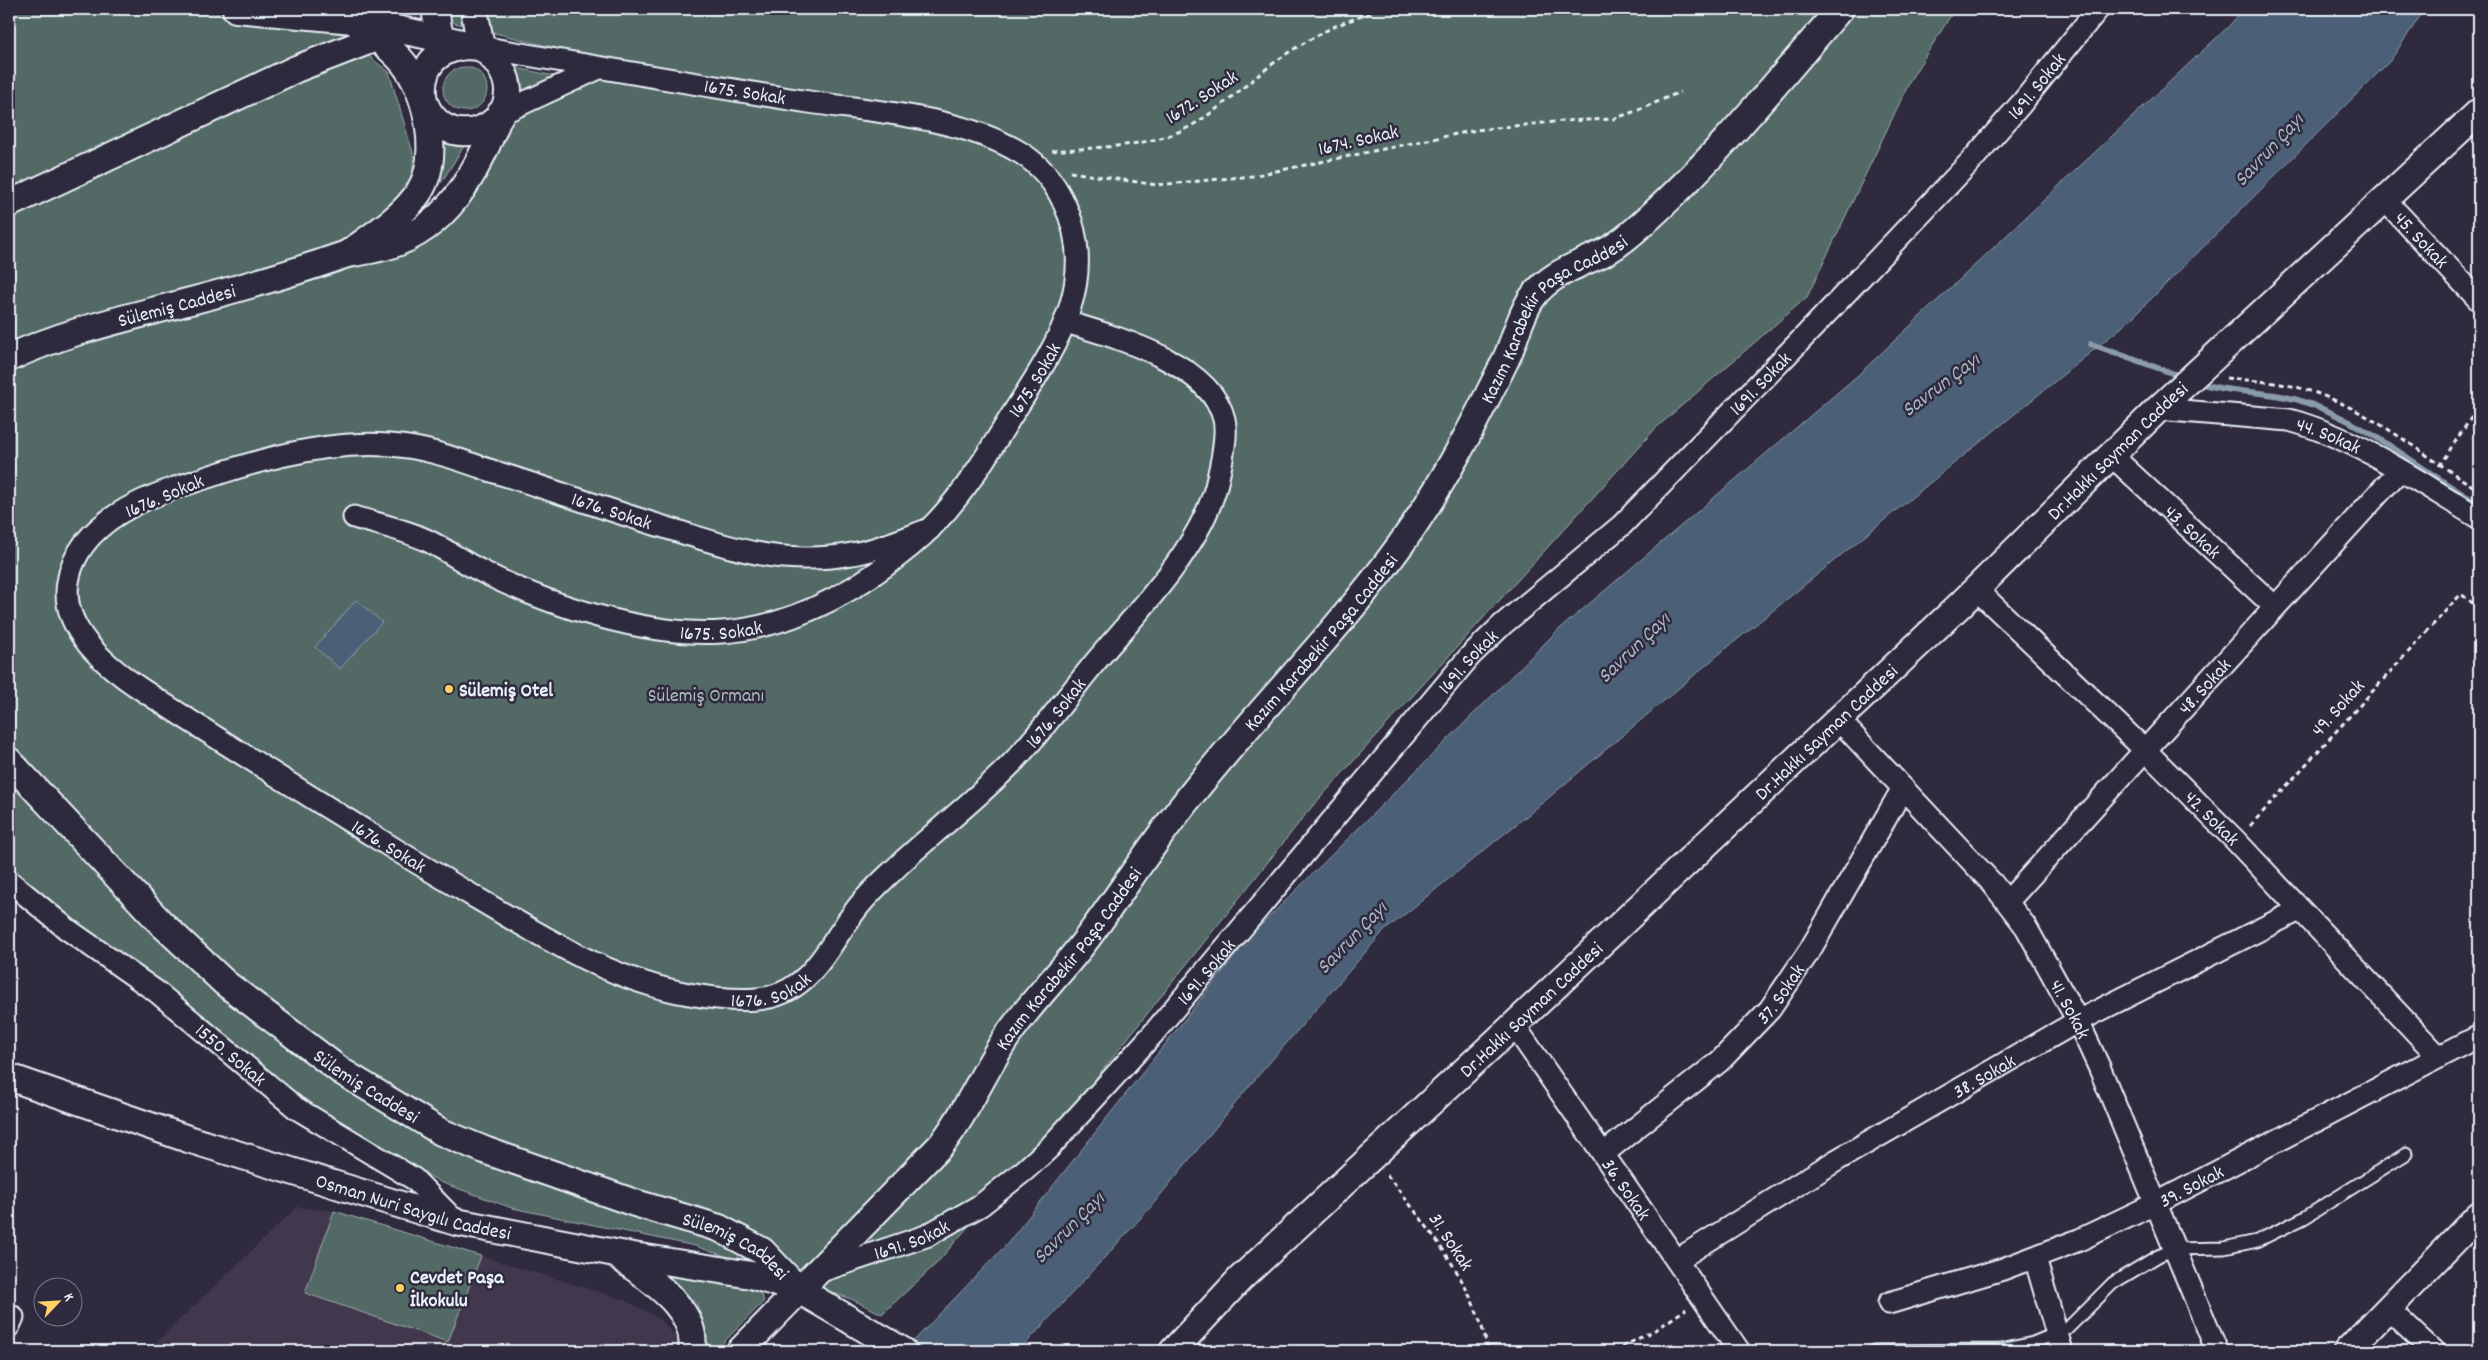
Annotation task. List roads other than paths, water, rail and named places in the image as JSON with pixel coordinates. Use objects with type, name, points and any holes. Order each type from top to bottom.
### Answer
[{"type":"street","points":[[236,9],[353,20],[481,46],[501,65],[507,78],[508,92],[505,106],[500,114],[486,127],[472,132],[458,132],[444,127],[434,119],[427,109],[423,97],[405,65],[353,20]]},
{"type":"street","points":[[435,9],[440,39]]},
{"type":"street","points":[[474,9],[481,46]]},
{"type":"street","name":"Kazım Karabekir Paşa Caddesi","points":[[740,1351],[941,1145],[965,1110],[1007,1037],[1108,911],[1182,806],[1258,714],[1339,622],[1400,545],[1423,512],[1475,419],[1507,355],[1530,300],[1544,284],[1560,272],[1609,250],[1638,228],[1677,192],[1712,156],[1840,9]]},
{"type":"street","name":"1691. Sokak","points":[[818,1272],[926,1236],[981,1205],[1049,1148],[1152,1035],[1470,656],[1502,625],[1622,525],[1972,160],[2021,104],[2098,9]]},
{"type":"street","points":[[9,204],[296,69],[376,38]]},
{"type":"street","points":[[347,254],[408,207],[427,176],[430,160],[429,133],[423,97],[426,72],[432,62],[442,53],[453,48],[481,46]]},
{"type":"street","name":"1675. Sokak","points":[[354,517],[422,538],[520,589],[570,607],[640,626],[690,632],[724,632],[760,627],[821,607],[872,576],[930,529],[947,511],[985,459],[1054,348],[1066,322],[1076,279],[1076,237],[1068,211],[1059,192],[1038,166],[1021,153],[974,132],[921,120],[599,68],[481,46]]},
{"type":"street","points":[[500,114],[599,68]]},
{"type":"street","name":"Dr.Hakkı Sayman Caddesi","points":[[1172,1351],[1240,1279],[1514,1025],[1976,589],[2158,409],[2479,112]]},
{"type":"street","name":"Sülemiş Caddesi","points":[[9,358],[41,343],[76,331],[234,290],[347,254],[400,242],[434,221],[468,182],[484,154],[500,114]]},
{"type":"street","name":"45. Sokak","points":[[2385,200],[2479,300]]},
{"type":"street","name":"1676. Sokak","points":[[930,529],[852,554],[798,557],[759,554],[603,509],[445,455],[390,445],[348,445],[300,453],[219,472],[162,492],[127,508],[106,522],[86,541],[72,563],[66,591],[69,610],[77,628],[91,648],[117,674],[207,733],[419,864],[541,935],[590,962],[629,979],[662,989],[714,998],[757,999],[777,995],[793,987],[809,974],[826,956],[844,926],[874,889],[1014,760],[1172,569],[1198,529],[1212,500],[1224,447],[1225,421],[1211,394],[1180,368],[1156,355],[1124,340],[1066,322]]},
{"type":"street","name":"44. Sokak","points":[[2158,409],[2289,420],[2330,433],[2479,518]]},
{"type":"street","name":"43. Sokak","points":[[2112,455],[2275,607]]},
{"type":"street","name":"48. Sokak","points":[[2008,901],[2399,471]]},
{"type":"street","name":"42. Sokak","points":[[1976,589],[2145,750],[2236,841],[2439,1057]]},
{"type":"street","name":"41. Sokak","points":[[1838,719],[2008,901],[2050,967],[2078,1021],[2157,1203],[2217,1351]]},
{"type":"street","name":"Sülemiş Caddesi","points":[[9,761],[161,923],[211,970],[341,1071],[441,1132],[487,1151],[635,1203],[719,1228],[762,1251],[800,1290]]},
{"type":"street","name":"37. Sokak","points":[[1603,1154],[1713,1066],[1748,1034],[1770,1009],[1810,950],[1903,788]]},
{"type":"street","name":"1550. Sokak","points":[[9,881],[67,929],[156,992],[290,1103],[326,1128],[414,1179],[456,1222]]},
{"type":"street","name":"38. Sokak","points":[[1677,1260],[1837,1160],[2078,1021],[2299,910]]},
{"type":"street","name":"36. Sokak","points":[[1514,1025],[1740,1351]]},
{"type":"street","name":"39. Sokak","points":[[1889,1303],[2035,1258],[2157,1203],[2479,1036]]},
{"type":"street","name":"Osman Nuri Saygılı Caddesi","points":[[9,1077],[179,1137],[456,1222],[615,1253],[751,1276],[800,1290],[824,1306],[903,1351]]},
{"type":"street","points":[[2347,1351],[2479,1215]]},
{"type":"street","points":[[615,1253],[685,1313],[692,1331],[692,1351]]},
{"type":"street","points":[[2035,1258],[2060,1343]]},
{"type":"street","points":[[2387,1308],[2433,1351]]},
{"type":"lane","points":[[1874,1351],[2001,1350],[2033,1343],[2060,1343],[2074,1323],[2113,1283],[2158,1256],[2175,1249],[2224,1248],[2257,1241],[2304,1218],[2406,1154]]},
{"type":"water","name":"Savrun Çayı","points":[[2243,9],[2425,9],[2390,61],[2128,322],[1717,656],[1534,810],[1383,932],[1251,1084],[1149,1209],[1019,1351],[904,1351],[1007,1244],[1253,933],[1556,632],[1857,376],[2229,26]]},
{"type":"water","points":[[356,600],[382,622],[340,669],[315,647]]},
{"type":"waterway","points":[[2091,344],[2183,377]]},
{"type":"waterway","points":[[2197,382],[2209,386],[2286,397],[2323,409],[2369,433],[2479,504]]},
{"type":"place","name":"Sülemiş Otel","points":[[449,689]]},
{"type":"place","name":"Cevdet Paşa İlkokulu","points":[[400,1288]]},
{"type":"park label","name":"Sülemiş Ormanı","points":[[706,694]]}]
